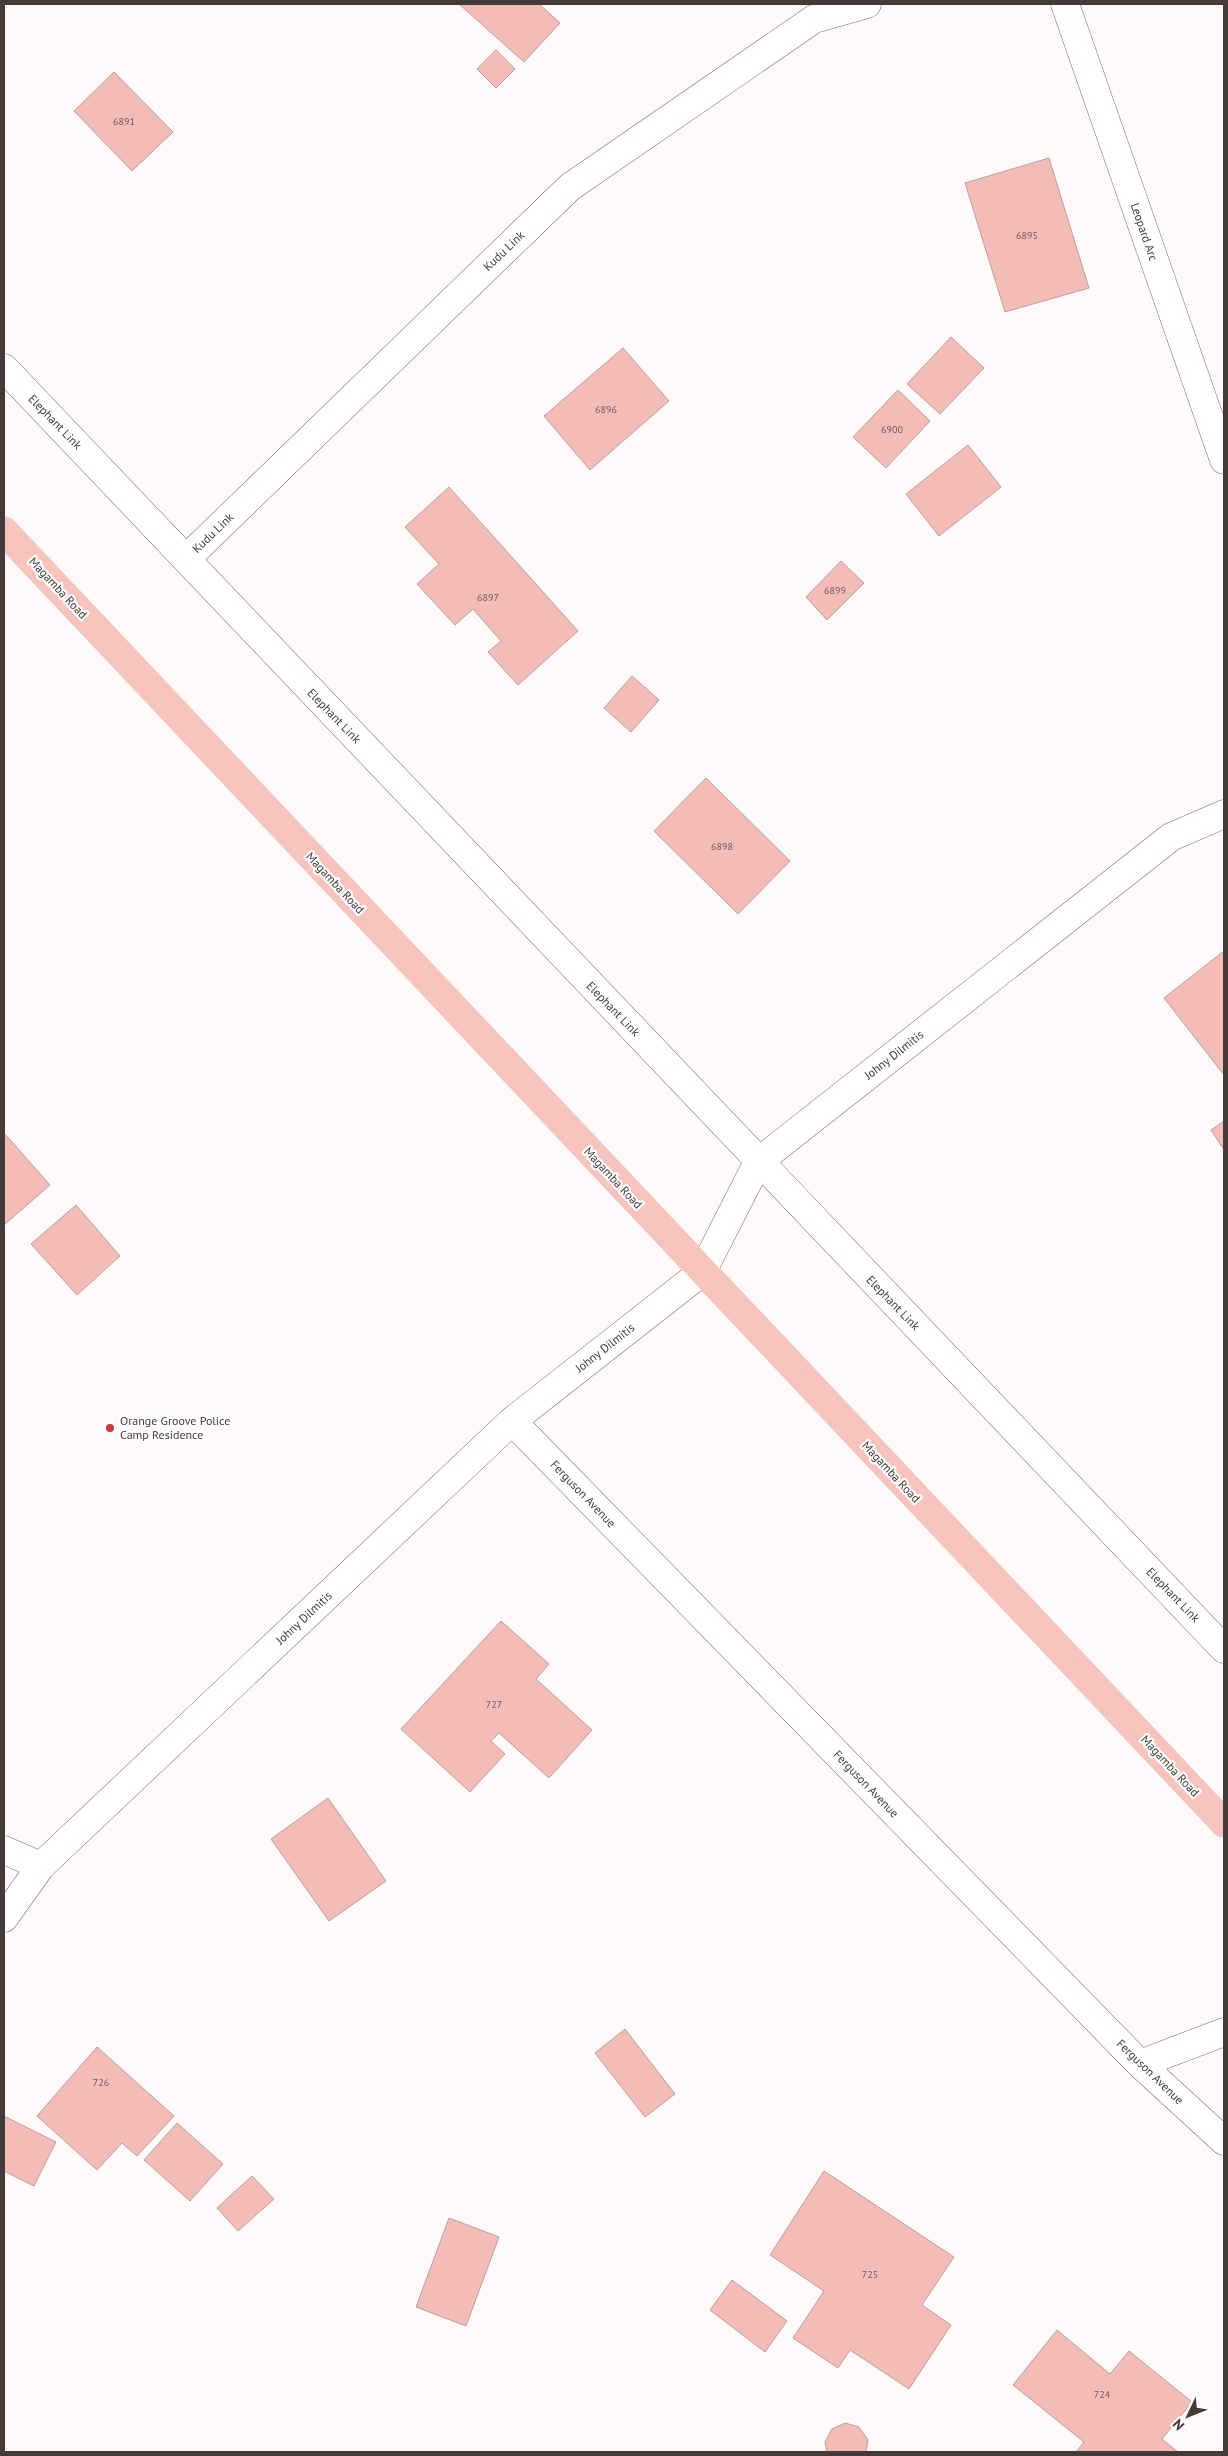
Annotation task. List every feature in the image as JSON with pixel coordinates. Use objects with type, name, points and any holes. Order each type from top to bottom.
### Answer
[{"type":"highway","name":"Magamba Road","points":[[4,531],[1224,1823]]},
{"type":"street","name":"Kudu Link","points":[[186,559],[570,187],[814,19],[867,4]]},
{"type":"street","name":"Leopard Arc","points":[[1065,4],[1224,460]]},
{"type":"street","name":"Elephant Link","points":[[4,368],[1224,1650]]},
{"type":"street","name":"Johny Dilmitis","points":[[4,1918],[41,1866],[512,1421],[702,1272],[758,1162],[1171,837],[1224,814]]},
{"type":"street","name":"Ferguson Avenue","points":[[512,1421],[1140,2064],[1224,2141]]},
{"type":"street","points":[[4,1850],[41,1866]]},
{"type":"street","points":[[1140,2064],[1224,2032]]},
{"type":"building","points":[[459,4],[539,4],[560,23],[524,62]]},
{"type":"building","points":[[496,50],[515,69],[496,88],[477,69]]},
{"type":"building","points":[[114,72],[173,132],[132,171],[74,111]]},
{"type":"building","points":[[1049,158],[1089,288],[1005,312],[965,183]]},
{"type":"building","points":[[951,337],[984,368],[940,414],[907,384]]},
{"type":"building","points":[[623,348],[669,401],[590,470],[544,416]]},
{"type":"building","points":[[898,390],[930,421],[886,468],[853,437]]},
{"type":"building","points":[[968,445],[1001,487],[939,536],[906,494]]},
{"type":"building","points":[[449,487],[578,631],[518,685],[488,652],[501,641],[473,609],[455,625],[417,584],[439,564],[405,527]]},
{"type":"building","points":[[841,561],[864,583],[827,620],[806,597]]},
{"type":"building","points":[[632,676],[659,700],[631,732],[604,708]]},
{"type":"building","points":[[706,778],[790,861],[738,914],[654,831]]},
{"type":"building","points":[[1224,951],[1224,1075],[1164,998]]},
{"type":"building","points":[[1224,1121],[1224,1150],[1211,1130]]},
{"type":"building","points":[[4,1133],[50,1185],[4,1225]]},
{"type":"building","points":[[76,1205],[120,1256],[77,1295],[31,1244]]},
{"type":"building","points":[[501,1621],[549,1664],[536,1679],[592,1730],[549,1778],[499,1733],[491,1741],[505,1754],[470,1792],[401,1729]]},
{"type":"building","points":[[328,1798],[386,1881],[329,1921],[271,1839]]},
{"type":"building","points":[[625,2029],[675,2094],[645,2117],[595,2053]]},
{"type":"building","points":[[97,2047],[174,2116],[137,2156],[122,2143],[97,2170],[37,2116]]},
{"type":"building","points":[[4,2116],[56,2142],[34,2186],[4,2171]]},
{"type":"building","points":[[177,2123],[223,2164],[190,2201],[144,2160]]},
{"type":"building","points":[[824,2171],[954,2257],[922,2305],[951,2325],[909,2389],[850,2350],[838,2368],[793,2338],[824,2291],[770,2255]]},
{"type":"building","points":[[252,2176],[274,2199],[238,2231],[217,2208]]},
{"type":"building","points":[[449,2218],[499,2237],[466,2326],[416,2307]]},
{"type":"building","points":[[732,2280],[787,2321],[765,2352],[710,2310]]},
{"type":"building","points":[[1057,2330],[1110,2374],[1129,2351],[1192,2402],[1162,2439],[1178,2452],[1076,2452],[1084,2442],[1013,2385]]},
{"type":"building","points":[[845,2423],[859,2427],[868,2440],[866,2452],[827,2452],[825,2442],[832,2429]]},
{"type":"place","name":"Orange Groove Police Camp Residence","points":[[110,1428]]}]
